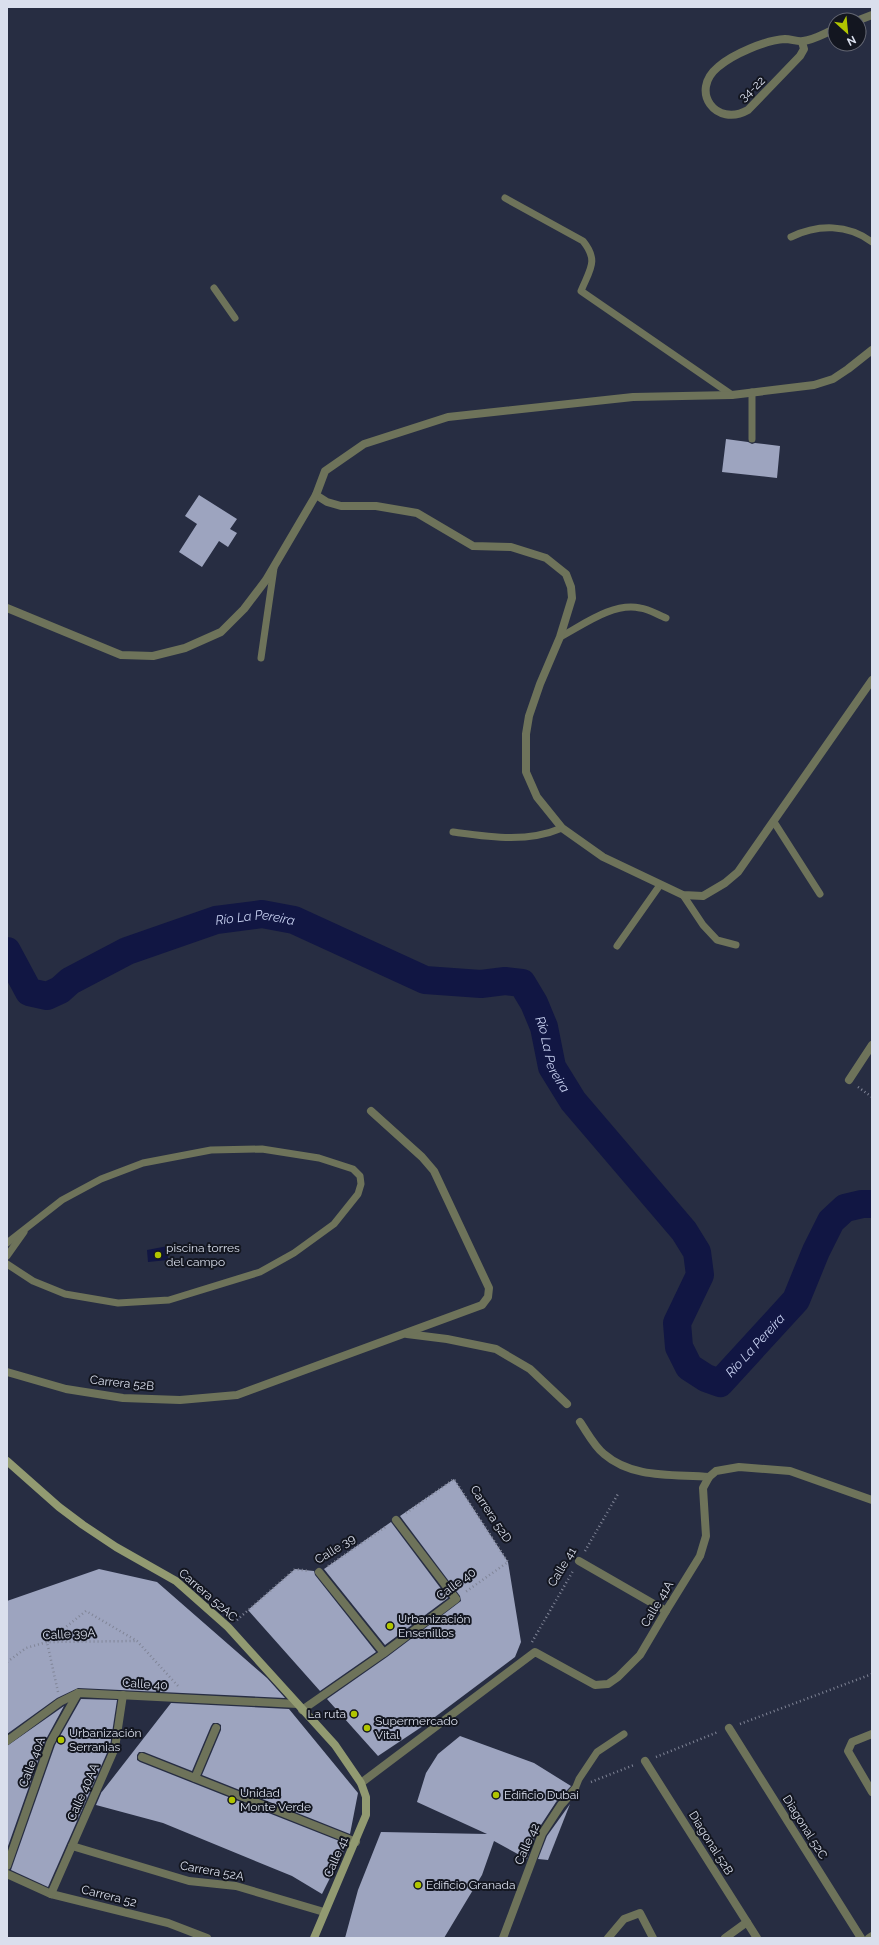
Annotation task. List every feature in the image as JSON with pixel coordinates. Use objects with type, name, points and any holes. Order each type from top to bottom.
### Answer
[{"type":"street","name":"34-22","points":[[802,42],[804,49],[800,56],[748,110],[739,115],[728,116],[719,112],[709,101],[705,93],[706,82],[711,74],[724,62],[740,53],[768,43],[784,39],[794,39],[802,42],[827,32]]},
{"type":"street","points":[[7,608],[121,655],[152,656],[185,648],[221,632],[244,609],[274,566],[316,495],[325,471],[364,444],[448,417],[633,397],[732,395],[814,385],[833,379],[848,370],[872,350]]},
{"type":"street","points":[[316,495],[327,502],[341,506],[376,506],[417,513],[473,546],[511,547],[546,558],[566,574],[571,587],[572,598],[560,637],[540,684],[529,716],[526,734],[526,772],[537,797],[562,828],[603,858],[683,895],[703,896],[725,883],[738,872],[872,681]]},
{"type":"street","points":[[849,1080],[872,1045]]},
{"type":"street","name":"Carrera 52B","points":[[7,1372],[66,1389],[123,1398],[180,1400],[237,1396],[482,1305],[488,1297],[489,1288],[434,1171],[422,1157],[371,1111]]},
{"type":"street","points":[[404,1334],[446,1339],[496,1349],[530,1369],[567,1404]]},
{"type":"street","points":[[580,1422],[603,1453],[618,1465],[644,1474],[709,1477],[716,1471],[739,1467],[790,1472],[872,1500]]},
{"type":"street","name":"Carrera 52AC","points":[[7,1461],[59,1507],[116,1547],[176,1581],[228,1627],[334,1745],[361,1783]]},
{"type":"street","name":"Calle 41A","points":[[535,1652],[595,1685],[608,1684],[618,1677],[640,1656],[700,1556],[706,1536],[703,1488],[709,1477]]},
{"type":"street","points":[[396,1520],[456,1599]]},
{"type":"street","points":[[579,1561],[666,1611]]},
{"type":"street","points":[[320,1572],[384,1653]]},
{"type":"street","name":"Calle 40","points":[[7,1741],[60,1702],[78,1694],[123,1695],[300,1707],[384,1653],[456,1599]]},
{"type":"street","points":[[361,1783],[535,1652]]},
{"type":"street","name":"Calle 40A","points":[[7,1866],[50,1743],[78,1694]]},
{"type":"street","name":"Calle 40AA","points":[[51,1894],[115,1748],[123,1695]]},
{"type":"street","points":[[195,1778],[216,1728]]},
{"type":"street","name":"Diagonal 52C","points":[[729,1728],[861,1938]]},
{"type":"street","points":[[872,1734],[852,1742],[848,1751],[872,1792]]},
{"type":"street","points":[[142,1757],[356,1842]]},
{"type":"street","name":"Diagonal 52B","points":[[645,1761],[757,1938]]},
{"type":"street","name":"Calle 41","points":[[314,1938],[324,1912],[356,1842],[366,1815],[366,1797],[361,1783]]},
{"type":"street","name":"Calle 42","points":[[502,1938],[542,1834],[561,1805],[576,1788]]},
{"type":"street","name":"Carrera 52A","points":[[72,1846],[189,1881],[236,1886],[324,1912]]},
{"type":"street","name":"Carrera 52","points":[[7,1874],[51,1894],[168,1923],[207,1938]]},
{"type":"street","points":[[608,1938],[624,1919],[640,1913],[654,1938]]},
{"type":"street","points":[[724,1938],[747,1922]]},
{"type":"lane","points":[[505,198],[583,241],[591,251],[592,264],[582,291],[732,395]]},
{"type":"lane","points":[[791,237],[805,230],[828,228],[845,229],[860,234],[872,242]]},
{"type":"lane","points":[[214,288],[235,318]]},
{"type":"lane","points":[[752,392],[752,439]]},
{"type":"lane","points":[[261,658],[274,566]]},
{"type":"lane","points":[[560,637],[611,610],[626,607],[640,608],[666,618]]},
{"type":"lane","points":[[774,822],[820,894]]},
{"type":"lane","points":[[453,832],[493,838],[529,838],[547,835],[562,828]]},
{"type":"lane","points":[[617,946],[660,885]]},
{"type":"lane","points":[[683,895],[703,925],[716,940],[736,945]]},
{"type":"lane","points":[[7,1243],[62,1200],[101,1179],[142,1163],[211,1150],[262,1149],[319,1158],[354,1169],[360,1176],[361,1180],[358,1194],[334,1224],[294,1253],[260,1272],[169,1300],[118,1303],[65,1294],[33,1281],[7,1264]]},
{"type":"lane","points":[[7,1256],[30,1225]]},
{"type":"lane","points":[[576,1788],[579,1779],[597,1752],[624,1734]]},
{"type":"path","points":[[849,1080],[872,1097]]},
{"type":"path","name":"Calle 39","points":[[228,1627],[295,1569],[320,1572],[454,1479]]},
{"type":"path","name":"Carrera 52D","points":[[454,1479],[508,1562]]},
{"type":"path","name":"Calle 41","points":[[535,1652],[531,1641],[618,1494]]},
{"type":"path","name":"Calle 40","points":[[456,1599],[508,1562]]},
{"type":"path","points":[[60,1702],[47,1642],[86,1611],[136,1641],[191,1700]]},
{"type":"path","name":"Calle 39A","points":[[7,1662],[26,1648],[47,1642],[136,1641]]},
{"type":"shaded area","name":"piscina torres del campo","points":[[168,1246],[168,1260],[148,1262],[147,1250]]},
{"type":"building","points":[[726,439],[748,442],[752,444],[755,443],[780,446],[777,478],[722,472]]},
{"type":"building","points":[[199,495],[237,519],[230,529],[237,533],[228,547],[219,541],[202,567],[179,552],[197,524],[185,516]]},
{"type":"building","points":[[454,1479],[508,1562],[521,1642],[515,1657],[423,1726],[378,1756],[327,1699],[387,1657],[461,1601],[460,1596],[400,1516]]},
{"type":"building","points":[[391,1522],[448,1598],[385,1645],[324,1569]]},
{"type":"building","points":[[99,1569],[157,1582],[267,1678],[285,1698],[78,1688],[57,1698],[7,1734],[7,1601]]},
{"type":"building","points":[[295,1569],[314,1571],[315,1575],[376,1652],[320,1691],[248,1610]]},
{"type":"building","points":[[81,1699],[117,1700],[110,1746],[48,1887],[11,1870],[55,1745]]},
{"type":"building","name":"Unidad Monte Verde","points":[[171,1703],[289,1709],[358,1793],[350,1834],[202,1775],[221,1730],[221,1725],[218,1723],[213,1723],[211,1726],[192,1771],[144,1752],[139,1752],[137,1755],[137,1760],[140,1762],[347,1844],[322,1894],[292,1876],[163,1823],[96,1805],[101,1793]]},
{"type":"building","points":[[64,1706],[45,1741],[7,1849],[7,1746]]},
{"type":"building","points":[[460,1736],[534,1763],[571,1786],[556,1802],[537,1831],[527,1859],[494,1841],[482,1875],[444,1938],[345,1938],[358,1890],[381,1832],[487,1834],[417,1802],[426,1773],[438,1754]]},
{"type":"building","points":[[570,1804],[548,1860],[538,1859],[547,1836]]},
{"type":"waterway","name":"Río La Pereira","points":[[7,951],[29,992],[47,996],[60,990],[70,981],[127,951],[216,920],[262,914],[294,920],[425,980],[481,984],[505,981],[522,983],[534,1003],[544,1027],[552,1067],[573,1101],[684,1231],[697,1252],[700,1275],[677,1323],[679,1347],[689,1367],[706,1378],[720,1383],[796,1300],[816,1251],[831,1221],[845,1208],[862,1204],[872,1204]]},
{"type":"place","name":"piscina torres del campo","points":[[158,1255]]},
{"type":"place","name":"Urbanización Ensenillos","points":[[390,1626]]},
{"type":"place","name":"La ruta","points":[[354,1714]]},
{"type":"place","name":"Supermercado Vital","points":[[367,1728]]},
{"type":"place","name":"Urbanización Serranias","points":[[61,1740]]},
{"type":"place","name":"Edificio Dubai","points":[[496,1795]]},
{"type":"place","name":"Unidad Monte Verde","points":[[232,1800]]},
{"type":"place","name":"Edificio Granada","points":[[418,1885]]}]
